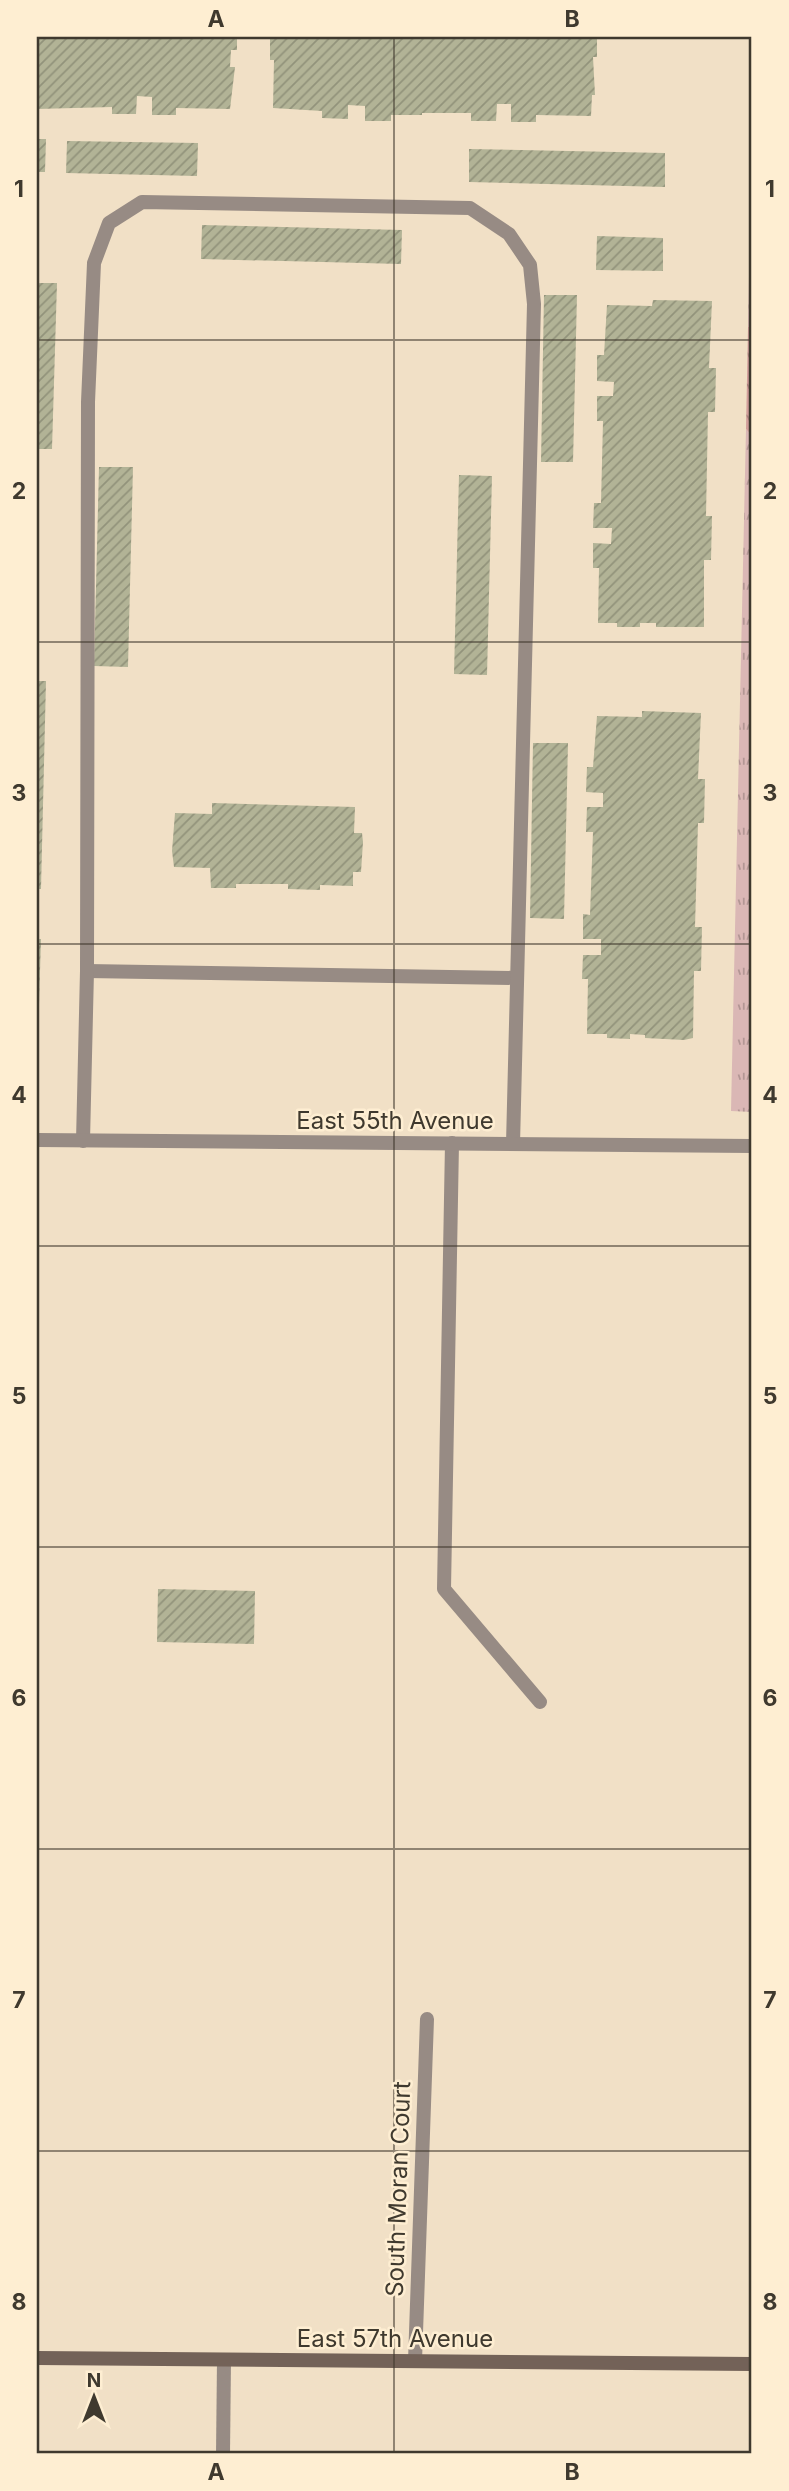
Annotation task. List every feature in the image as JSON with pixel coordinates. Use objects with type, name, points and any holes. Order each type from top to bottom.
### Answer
[{"type":"main road","name":"East 57th Avenue","points":[[37,2357],[752,2364]]},
{"type":"street","points":[[83,1141],[87,971],[88,402],[94,262],[109,223],[142,202],[470,208],[509,234],[530,265],[533,318],[513,1144]]},
{"type":"street","points":[[87,971],[517,978]]},
{"type":"street","name":"East 55th Avenue","points":[[37,1140],[752,1146]]},
{"type":"street","points":[[452,1143],[444,1589],[540,1702]]},
{"type":"street","name":"South Moran Court","points":[[415,2361],[427,2019]]},
{"type":"street","points":[[223,2360],[223,2454]]},
{"type":"green space","points":[[751,174],[752,326],[748,327]]},
{"type":"green space","points":[[752,326],[752,436],[746,429],[748,327]]},
{"type":"green space","points":[[746,429],[752,436],[752,1112],[731,1111]]},
{"type":"building","points":[[37,37],[237,37],[237,50],[231,50],[230,67],[235,67],[230,109],[176,108],[176,115],[152,115],[152,97],[137,96],[136,114],[112,114],[112,107],[37,109]]},
{"type":"building","points":[[270,37],[597,37],[597,57],[593,57],[595,95],[592,95],[591,116],[536,115],[536,122],[511,122],[511,104],[497,104],[496,121],[471,121],[471,113],[422,113],[391,115],[391,121],[365,121],[365,106],[348,105],[348,119],[322,118],[322,111],[273,108],[274,60],[270,60]]},
{"type":"building","points":[[37,139],[46,139],[45,172],[37,172]]},
{"type":"building","points":[[67,141],[198,143],[197,176],[66,173]]},
{"type":"building","points":[[469,149],[665,153],[665,187],[469,182]]},
{"type":"building","points":[[202,225],[402,230],[401,264],[201,259]]},
{"type":"building","points":[[597,236],[663,238],[663,271],[596,270]]},
{"type":"building","points":[[37,283],[57,283],[52,449],[37,449]]},
{"type":"building","points":[[544,295],[577,295],[573,462],[541,462]]},
{"type":"building","points":[[653,300],[712,301],[709,368],[716,368],[715,412],[708,412],[706,516],[712,516],[711,560],[704,560],[704,627],[656,627],[656,623],[640,623],[640,627],[617,627],[617,623],[598,623],[599,568],[593,568],[593,543],[611,544],[612,528],[593,528],[594,503],[601,503],[603,421],[597,421],[597,396],[613,396],[614,382],[597,381],[597,355],[604,355],[607,305],[652,306]]},
{"type":"building","points":[[99,467],[133,467],[128,667],[94,666]]},
{"type":"building","points":[[459,475],[492,476],[487,675],[454,674]]},
{"type":"building","points":[[37,681],[46,681],[41,889],[37,889]]},
{"type":"building","points":[[642,711],[701,713],[698,779],[705,779],[704,823],[698,823],[695,927],[702,927],[701,971],[694,971],[693,1038],[684,1040],[645,1038],[645,1035],[630,1034],[630,1039],[607,1038],[607,1034],[587,1034],[588,979],[582,979],[583,955],[601,955],[601,939],[583,939],[583,914],[590,915],[593,832],[586,832],[587,807],[603,807],[603,793],[586,792],[587,767],[593,767],[597,716],[642,717]]},
{"type":"building","points":[[533,743],[568,743],[564,919],[530,918]]},
{"type":"building","points":[[212,803],[355,807],[354,833],[362,833],[363,842],[361,872],[353,872],[353,886],[320,885],[320,890],[288,889],[288,884],[236,884],[236,888],[211,888],[210,868],[174,867],[172,851],[175,813],[212,814]]},
{"type":"building","points":[[37,939],[41,939],[39,1005],[37,1005]]},
{"type":"building","points":[[158,1589],[255,1591],[254,1644],[157,1642]]}]
